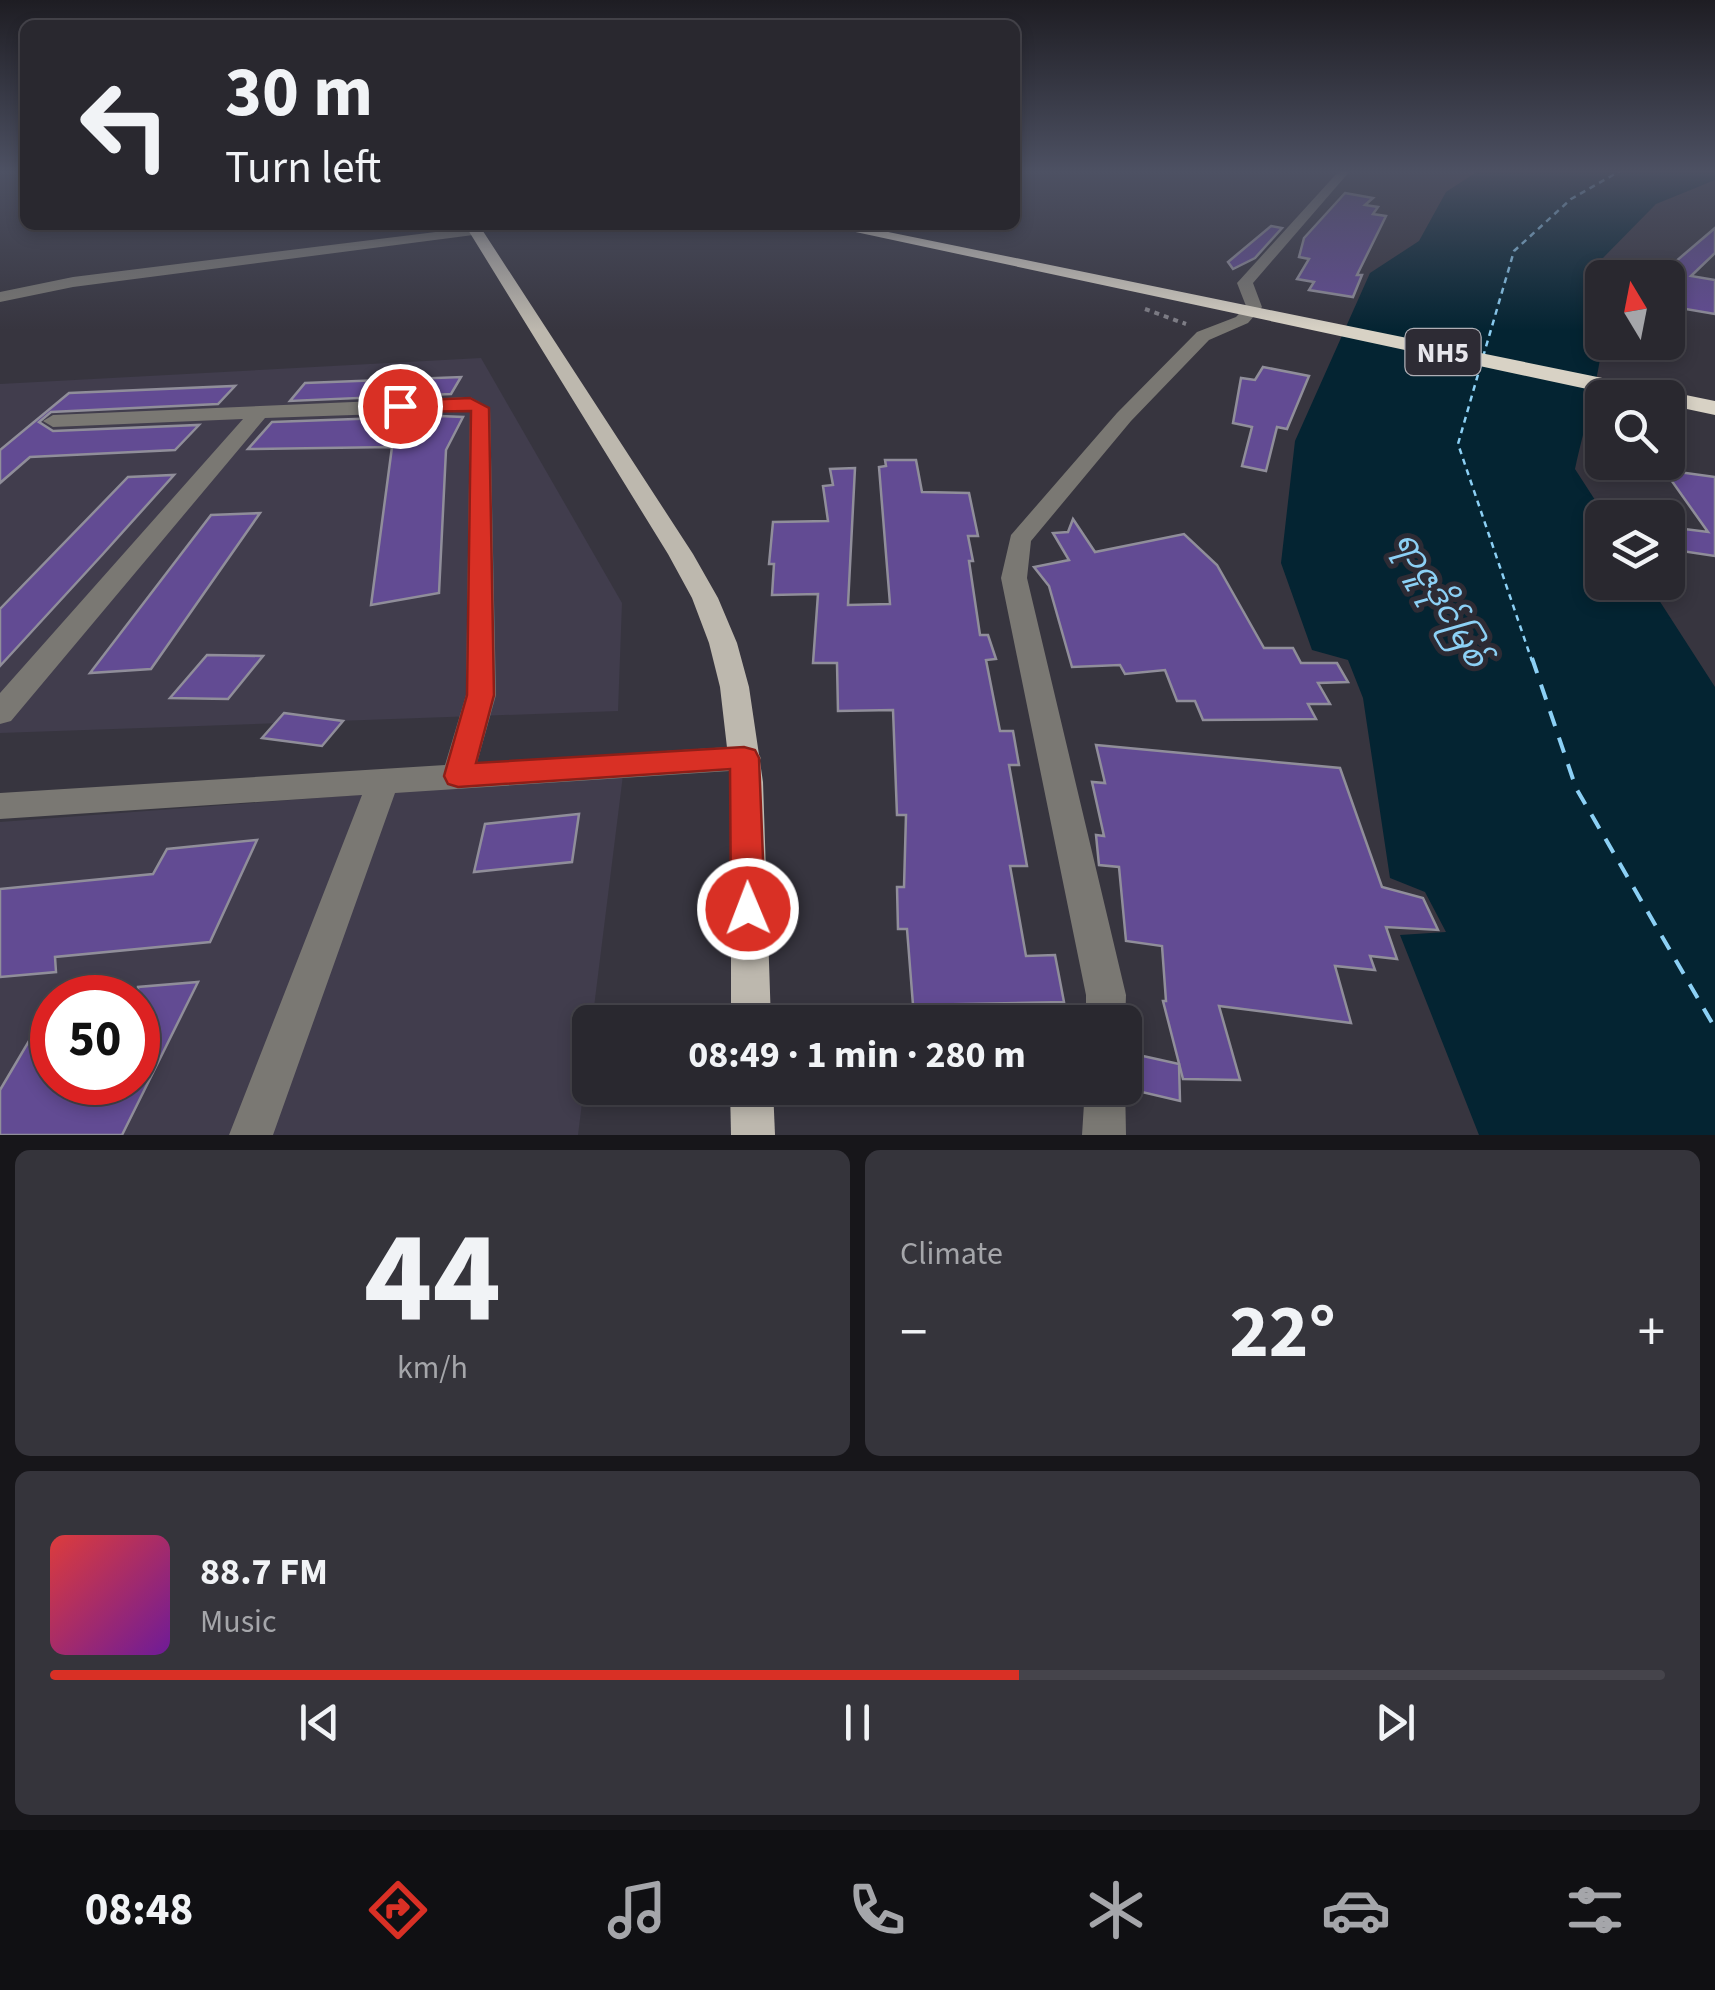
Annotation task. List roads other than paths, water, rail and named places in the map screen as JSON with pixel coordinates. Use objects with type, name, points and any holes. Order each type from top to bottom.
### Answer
[{"type":"highway","name":"NH5","points":[[854,230],[1585,381]]},
{"type":"highway","name":"NH5","points":[[1685,402],[1715,408]]},
{"type":"main road","points":[[475,230],[706,602],[723,641],[736,692],[744,758],[750,1005]]},
{"type":"main road","points":[[752,1105],[753,1135]]},
{"type":"street","points":[[1106,1005],[1014,578],[1018,540],[1137,403],[1203,336],[1246,318],[1254,307],[1246,283],[1299,224]]},
{"type":"street","points":[[0,296],[72,282],[459,230]]},
{"type":"street","points":[[53,421],[470,403],[480,408],[480,695],[458,776]]},
{"type":"street","points":[[0,714],[259,413]]},
{"type":"street","points":[[0,806],[744,758]]},
{"type":"street","points":[[251,1135],[384,780]]},
{"type":"street","points":[[1104,1135],[1105,1105]]},
{"type":"water","name":"ရာဇူဒိုင်မြစ်","points":[[1428,224],[1636,224],[1601,260],[1585,260],[1585,360],[1599,360],[1595,380],[1585,380],[1585,426],[1575,469],[1595,500],[1585,500],[1585,600],[1659,600],[1715,687],[1715,1135],[1479,1135],[1400,935],[1446,932],[1425,892],[1390,878],[1363,698],[1348,660],[1312,650],[1281,563],[1295,441],[1370,273],[1419,241]]}]
